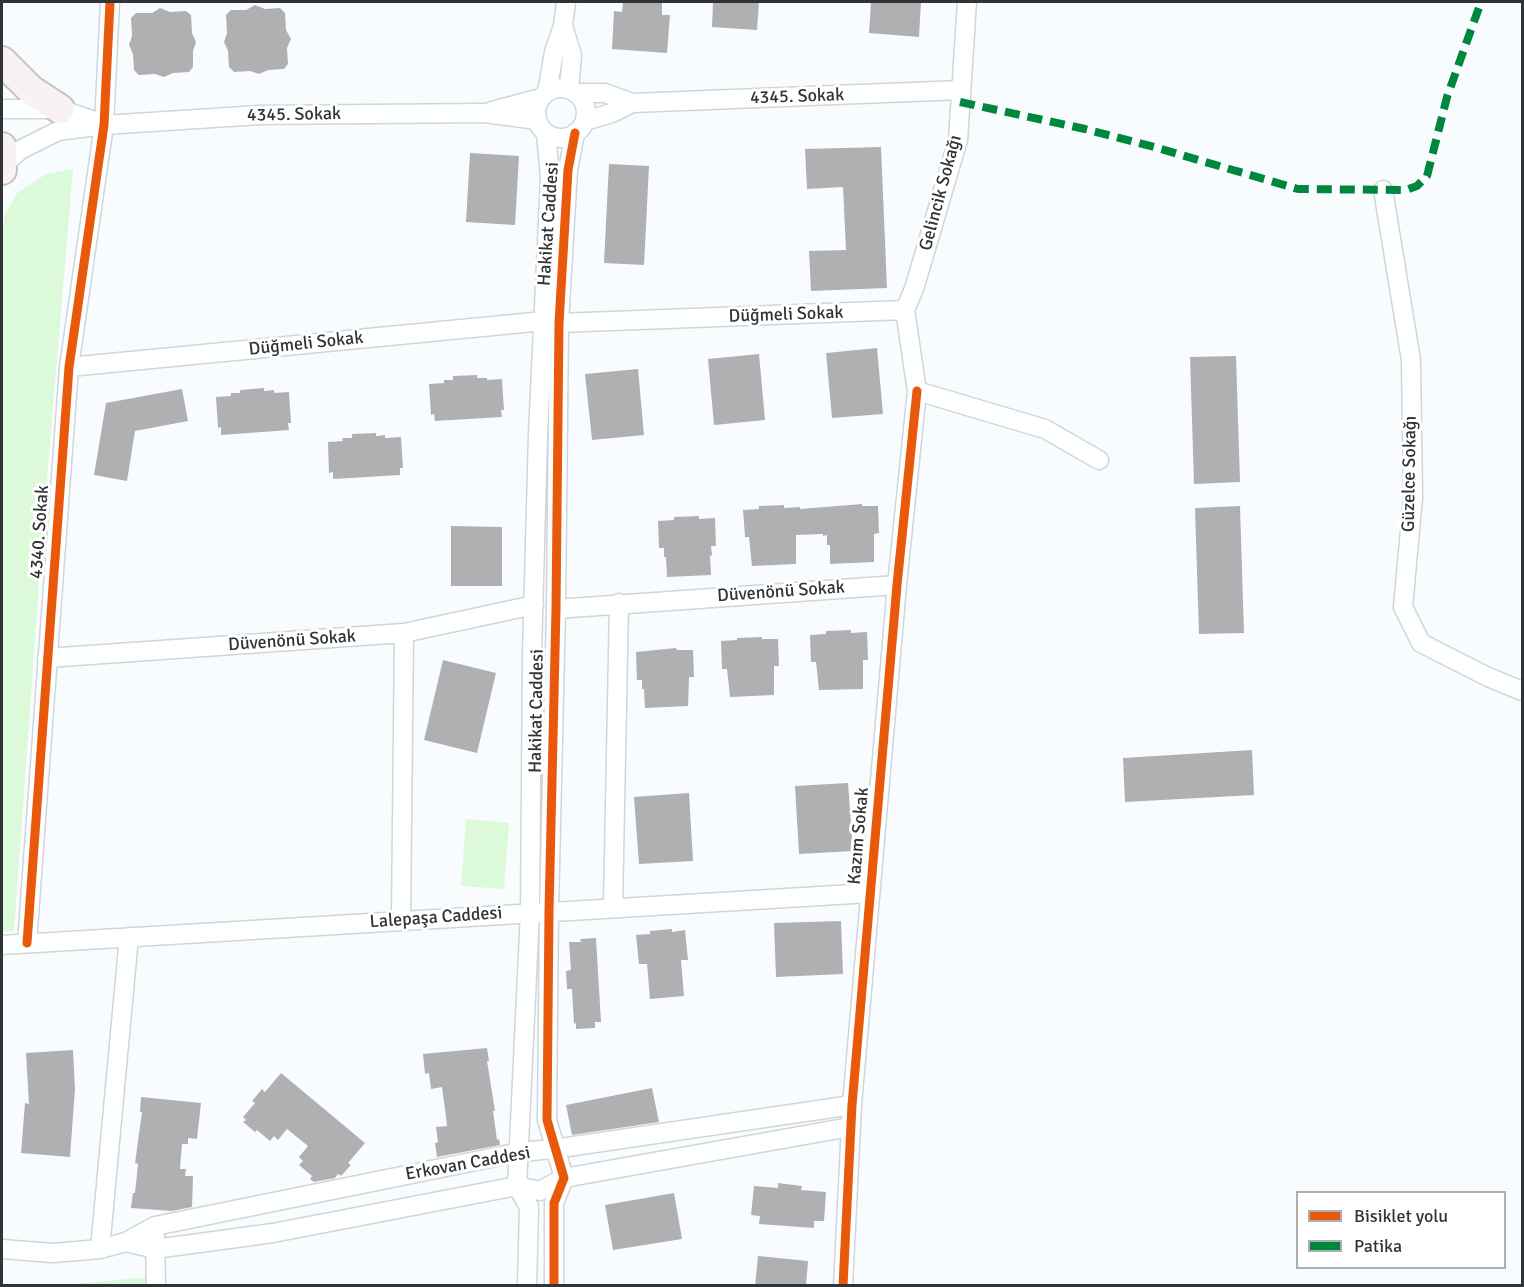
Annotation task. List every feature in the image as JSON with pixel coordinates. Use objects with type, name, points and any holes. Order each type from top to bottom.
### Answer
[{"type":"main road","points":[[2,61],[31,90],[60,109]]},
{"type":"street","name":"4340. Sokak","points":[[27,943],[69,367],[104,125],[110,2]]},
{"type":"street","points":[[544,95],[561,88],[572,91],[585,105],[580,127],[560,138],[541,126],[536,112],[544,95],[563,26],[566,2]]},
{"type":"street","name":"Gelincik Sokağı","points":[[905,310],[914,290],[958,141],[967,2]]},
{"type":"street","points":[[563,26],[572,55],[572,91]]},
{"type":"street","name":"4345. Sokak","points":[[572,91],[605,93],[632,103],[961,90]]},
{"type":"street","name":"4345. Sokak","points":[[485,113],[544,95]]},
{"type":"street","name":"4345. Sokak","points":[[580,127],[632,103]]},
{"type":"street","name":"4345. Sokak","points":[[2,109],[60,109],[104,125]]},
{"type":"street","name":"4345. Sokak","points":[[2,161],[58,130],[104,125],[260,115],[485,113],[541,126]]},
{"type":"street","name":"Hakikat Caddesi","points":[[541,126],[550,178],[556,609],[547,1120],[564,1178]]},
{"type":"street","name":"Hakikat Caddesi","points":[[527,1286],[529,1207],[517,1186],[530,912],[534,605],[551,322],[568,170],[580,127]]},
{"type":"street","name":"Güzelce Sokağı","points":[[1383,190],[1411,360],[1413,497],[1403,607],[1421,643],[1488,677],[1522,691]]},
{"type":"street","points":[[905,310],[917,391],[1045,429],[1099,460]]},
{"type":"street","name":"Düğmeli Sokak","points":[[69,367],[551,322],[905,310]]},
{"type":"street","name":"Kazım Sokak","points":[[843,1286],[850,1127],[897,585],[917,391]]},
{"type":"street","name":"Düvenönü Sokak","points":[[556,609],[897,585]]},
{"type":"street","points":[[614,907],[619,603]]},
{"type":"street","name":"Düvenönü Sokak","points":[[47,658],[404,633],[534,605]]},
{"type":"street","points":[[401,920],[404,633]]},
{"type":"street","name":"Lalepaşa Caddesi","points":[[2,945],[870,893]]},
{"type":"street","points":[[100,1249],[129,937]]},
{"type":"street","name":"Erkovan Caddesi","points":[[2,1249],[53,1253],[100,1249],[126,1242],[155,1226],[520,1152],[852,1105]]},
{"type":"street","name":"Erkovan Caddesi","points":[[126,1242],[155,1249],[273,1233],[517,1186],[540,1191],[564,1178],[850,1127]]},
{"type":"street","points":[[554,1286],[554,1203],[564,1178]]},
{"type":"street","points":[[155,1226],[156,1286]]},
{"type":"green space","points":[[73,169],[44,513],[14,931],[2,932],[2,230],[5,214],[17,193],[46,174]]},
{"type":"green space","points":[[466,819],[509,823],[504,889],[461,886]]},
{"type":"green space","points":[[151,1277],[150,1285],[61,1285]]},
{"type":"building","points":[[623,2],[662,2],[662,15],[670,15],[667,53],[612,49],[614,11],[622,12]]},
{"type":"building","points":[[713,2],[759,2],[757,30],[712,27]]},
{"type":"building","points":[[871,2],[921,2],[919,37],[869,33]]},
{"type":"building","points":[[255,5],[265,9],[280,8],[285,13],[286,30],[291,39],[287,48],[288,64],[284,69],[268,70],[259,74],[250,71],[234,72],[229,67],[228,51],[224,42],[227,33],[226,15],[231,10],[246,10]]},
{"type":"building","points":[[160,8],[170,12],[186,11],[191,15],[192,33],[196,42],[193,51],[193,67],[189,72],[173,73],[164,77],[155,74],[139,75],[134,70],[133,54],[129,45],[132,36],[131,18],[136,13],[152,13]]},
{"type":"building","points":[[881,147],[887,288],[811,291],[809,251],[846,250],[843,187],[807,189],[805,149]]},
{"type":"building","points":[[470,153],[519,156],[515,225],[466,222]]},
{"type":"building","points":[[609,164],[649,166],[644,265],[604,263]]},
{"type":"building","points":[[877,348],[883,414],[832,418],[826,353]]},
{"type":"building","points":[[759,354],[765,420],[714,425],[708,359]]},
{"type":"building","points":[[1236,356],[1240,482],[1194,484],[1190,357]]},
{"type":"building","points":[[638,369],[644,435],[592,440],[585,374]]},
{"type":"building","points":[[477,375],[477,378],[487,378],[487,380],[502,379],[504,410],[501,410],[502,417],[435,421],[434,414],[431,415],[429,384],[453,380],[453,376]]},
{"type":"building","points":[[264,388],[264,391],[274,390],[274,393],[289,392],[291,423],[288,423],[289,430],[221,435],[221,427],[218,428],[216,397],[231,396],[231,393],[240,393],[240,390]]},
{"type":"building","points":[[182,389],[188,421],[135,431],[127,481],[94,475],[106,403]]},
{"type":"building","points":[[376,433],[376,436],[385,435],[385,438],[401,437],[403,468],[400,468],[400,475],[333,479],[333,472],[329,473],[328,442],[352,438],[352,434]]},
{"type":"building","points":[[862,504],[862,506],[878,506],[879,533],[874,534],[874,562],[830,564],[830,545],[827,545],[827,535],[823,536],[823,534],[796,535],[796,564],[752,566],[749,537],[745,537],[743,510],[759,509],[759,506],[784,505],[784,508],[800,507],[800,509]]},
{"type":"building","points":[[1240,506],[1244,633],[1199,634],[1195,508]]},
{"type":"building","points":[[699,516],[699,519],[715,518],[716,546],[711,546],[711,575],[667,577],[664,548],[659,548],[658,521],[674,520],[674,517]]},
{"type":"building","points":[[451,526],[502,527],[502,586],[451,586]]},
{"type":"building","points":[[851,630],[851,633],[867,632],[868,660],[863,660],[863,689],[819,690],[816,662],[811,662],[810,635],[826,634],[826,631]]},
{"type":"building","points":[[762,637],[762,639],[778,639],[779,666],[774,666],[774,695],[730,697],[727,669],[722,669],[721,641]]},
{"type":"building","points":[[676,648],[677,650],[693,650],[694,677],[689,677],[688,706],[645,708],[642,680],[637,680],[636,652]]},
{"type":"building","points":[[443,660],[496,673],[477,753],[424,740]]},
{"type":"building","points":[[1252,750],[1254,795],[1125,802],[1123,758]]},
{"type":"building","points":[[848,783],[853,851],[799,854],[795,786]]},
{"type":"building","points":[[689,793],[693,861],[639,864],[634,797]]},
{"type":"building","points":[[841,921],[843,974],[776,977],[774,923]]},
{"type":"building","points":[[672,929],[672,932],[685,930],[688,960],[681,960],[684,996],[650,999],[647,964],[639,964],[636,935]]},
{"type":"building","points":[[596,938],[601,1022],[595,1022],[595,1028],[576,1029],[572,989],[567,989],[566,971],[571,970],[569,942]]},
{"type":"building","points":[[487,1048],[495,1111],[493,1111],[497,1140],[499,1139],[500,1145],[437,1157],[436,1127],[447,1126],[442,1087],[431,1089],[429,1073],[425,1074],[423,1054]]},
{"type":"building","points":[[73,1050],[75,1089],[70,1157],[21,1153],[25,1103],[29,1104],[26,1053]]},
{"type":"building","points":[[281,1073],[365,1143],[348,1163],[351,1165],[341,1176],[338,1174],[335,1178],[314,1182],[310,1179],[312,1176],[299,1165],[303,1161],[299,1157],[308,1146],[287,1129],[278,1140],[274,1136],[270,1141],[243,1122],[246,1120],[243,1117],[255,1103],[252,1101],[262,1089],[265,1092]]},
{"type":"building","points":[[652,1088],[659,1122],[572,1135],[566,1105]]},
{"type":"building","points":[[141,1097],[201,1103],[197,1139],[188,1138],[188,1144],[182,1144],[180,1169],[186,1169],[185,1176],[193,1176],[192,1207],[172,1211],[131,1208],[138,1164],[135,1163],[142,1112],[140,1112]]},
{"type":"building","points":[[778,1183],[802,1186],[801,1190],[826,1192],[824,1221],[814,1221],[814,1228],[759,1224],[760,1216],[751,1215],[754,1186],[778,1188]]},
{"type":"building","points":[[674,1193],[682,1239],[613,1250],[605,1205]]},
{"type":"building","points":[[758,1256],[808,1261],[806,1286],[755,1286]]},
{"type":"marked path","points":[[960,102],[1085,129],[1298,189],[1406,190],[1417,186],[1427,176],[1447,97],[1481,2]]},
{"type":"cycle path","points":[[27,943],[69,367],[104,125],[110,2]]},
{"type":"cycle path","points":[[554,1286],[554,1203],[564,1178],[547,1120],[559,323],[568,170],[575,133]]},
{"type":"cycle path","points":[[843,1286],[852,1105],[897,585],[917,391]]}]
